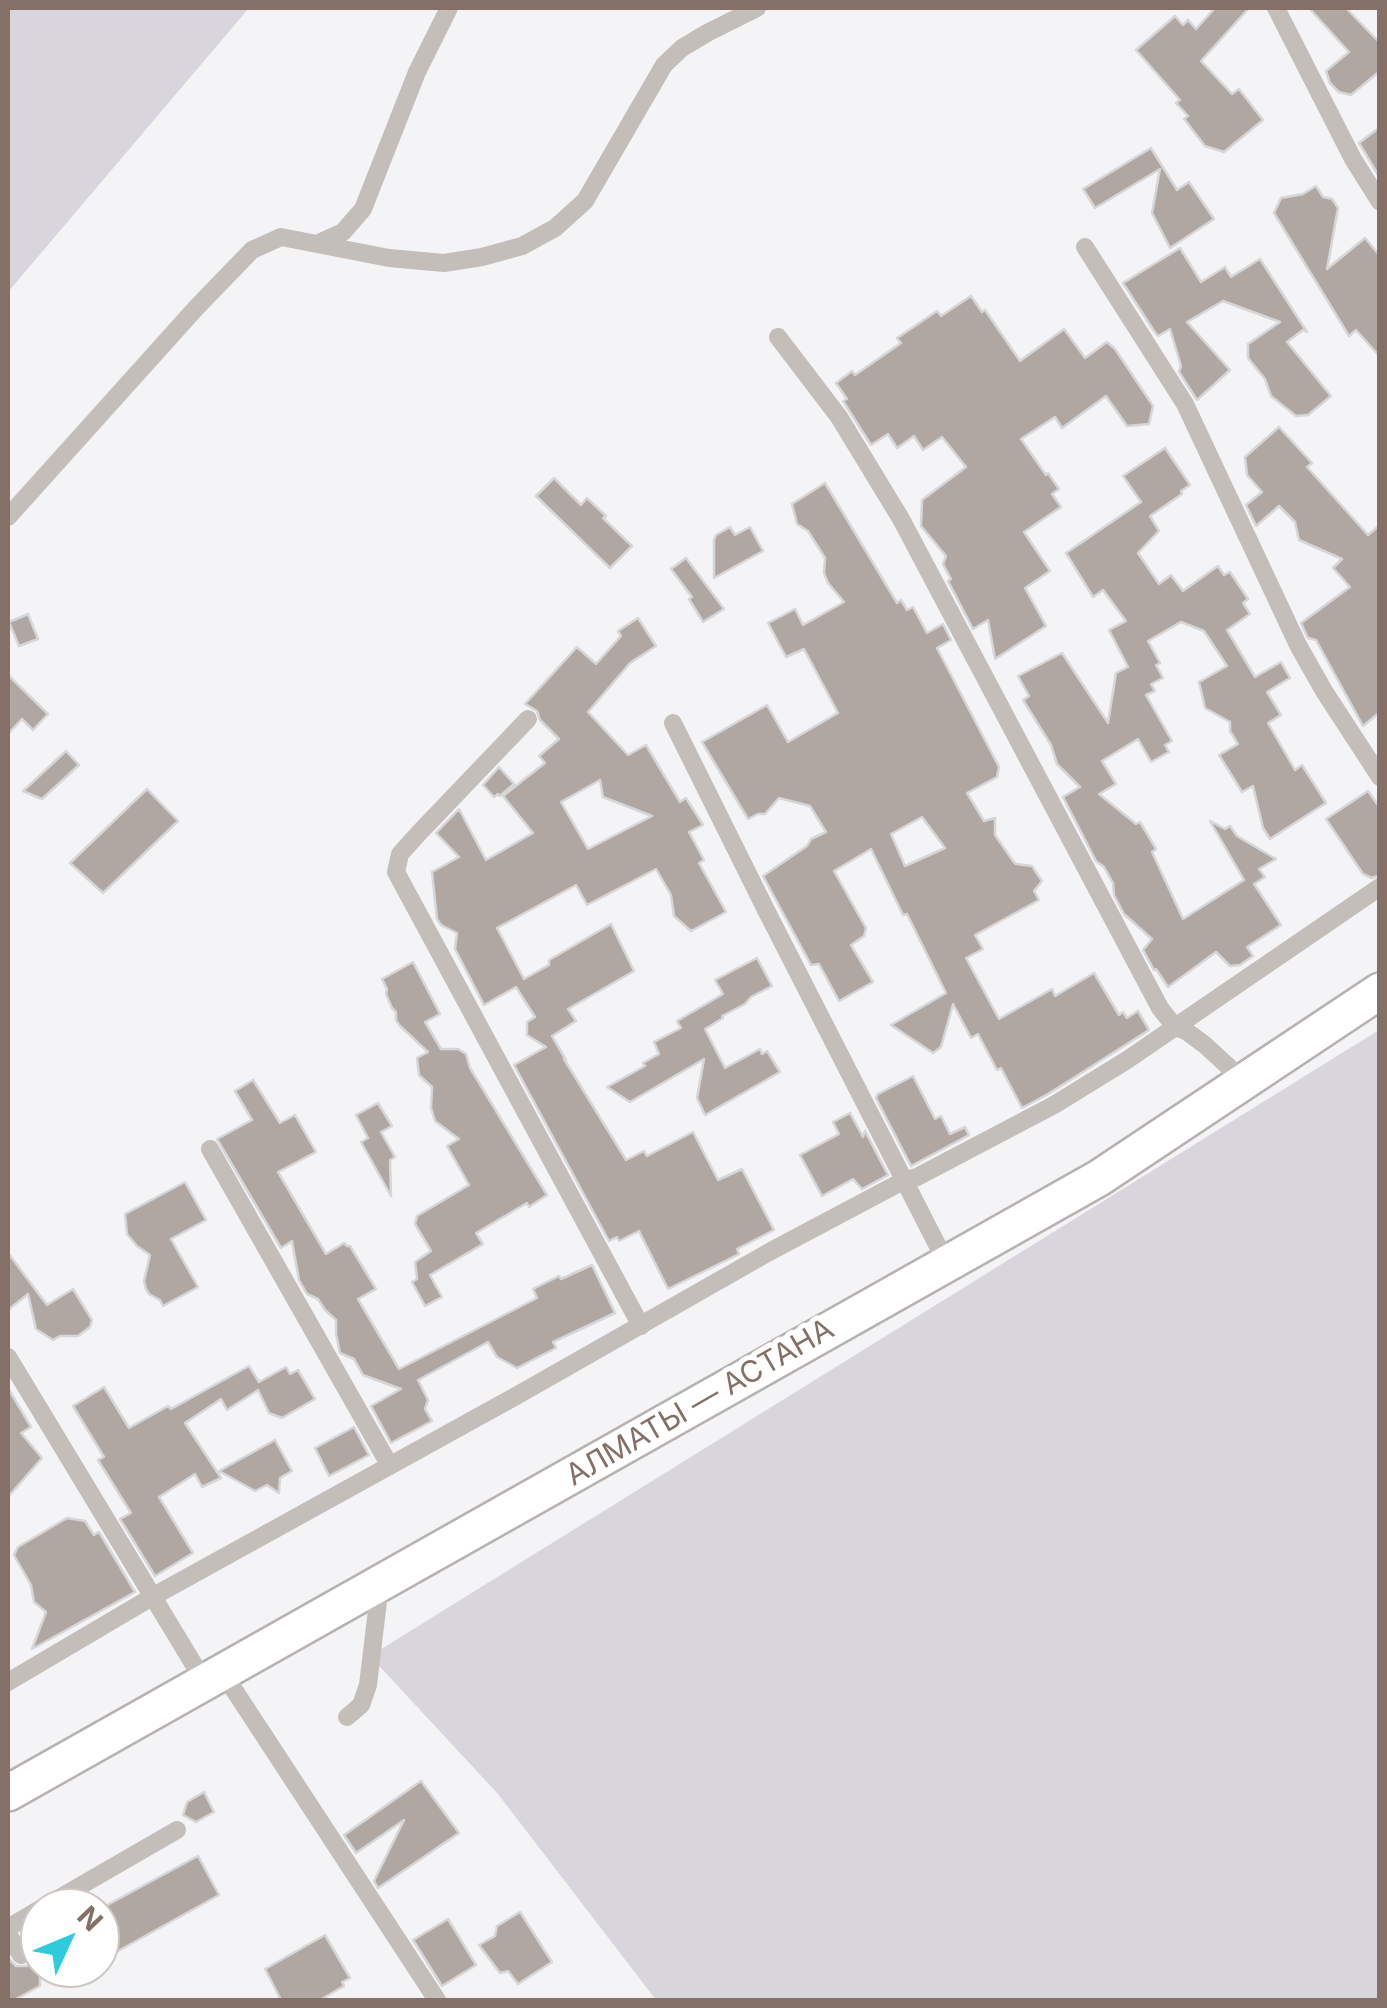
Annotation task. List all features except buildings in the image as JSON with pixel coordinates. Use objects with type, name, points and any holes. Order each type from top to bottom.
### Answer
[{"type":"highway","name":"АЛМАТЫ — АСТАНА","points":[[8,1793],[1099,1178],[1380,991]]},
{"type":"street","points":[[318,243],[342,232],[363,209],[418,72],[449,8]]},
{"type":"street","points":[[8,517],[252,250],[282,237],[388,258],[444,263],[482,258],[522,246],[555,228],[585,201],[664,65],[707,32],[757,8]]},
{"type":"street","points":[[1276,8],[1380,202]]},
{"type":"street","points":[[1085,247],[1185,404],[1298,645],[1380,777]]},
{"type":"street","points":[[778,337],[839,417],[901,520],[1160,1008],[1174,1027],[1205,1045],[1244,1082]]},
{"type":"street","points":[[528,718],[400,854],[396,872],[641,1326]]},
{"type":"street","points":[[673,723],[947,1264]]},
{"type":"street","points":[[8,1682],[152,1597],[771,1251],[1054,1104],[1380,887]]},
{"type":"street","points":[[210,1149],[390,1466]]},
{"type":"street","points":[[8,1357],[152,1597],[214,1678],[437,2000]]},
{"type":"street","points":[[347,1716],[361,1705],[368,1684],[380,1585]]},
{"type":"street","points":[[77,1888],[177,1830]]},
{"type":"shaded area","points":[[8,8],[249,8],[8,292]]},
{"type":"shaded area","points":[[1379,1030],[1379,2000],[656,2000],[498,1794],[370,1656]]}]
